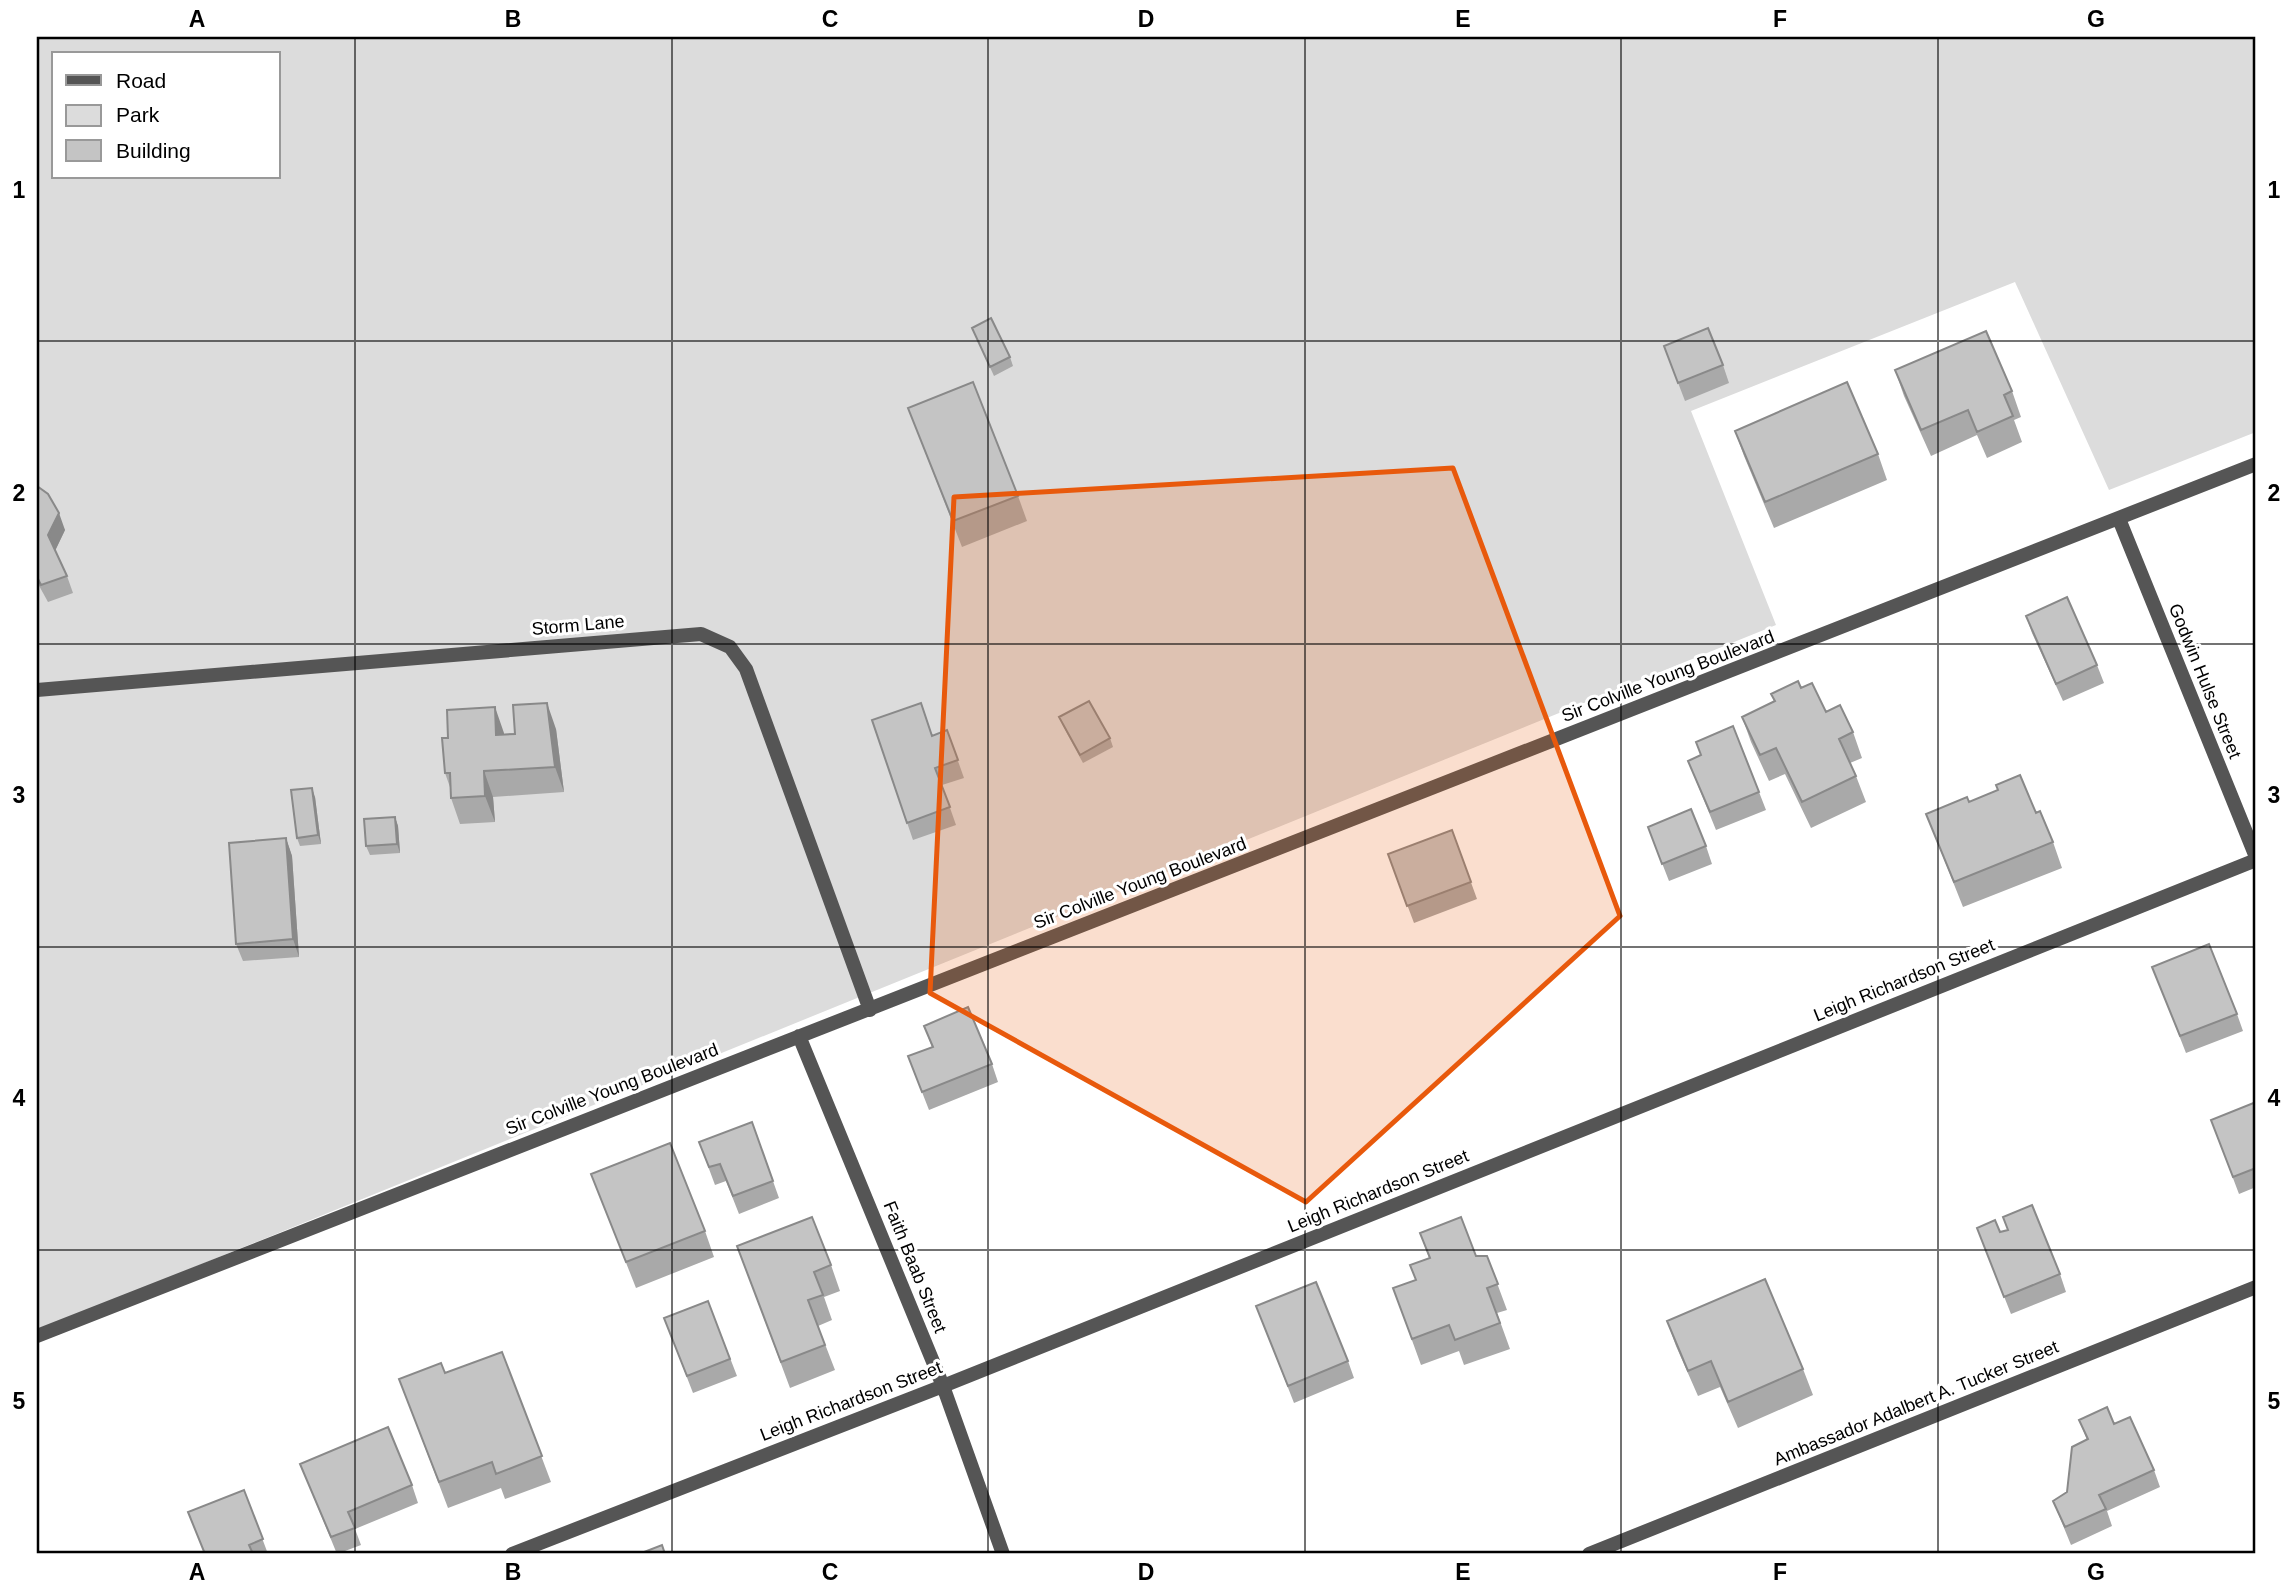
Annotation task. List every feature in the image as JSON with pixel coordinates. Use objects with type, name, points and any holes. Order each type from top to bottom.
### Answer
[{"type":"street","name":"Sir Colville Young Boulevard","points":[[37,1336],[2256,464]]},
{"type":"street","name":"Godwin Hulse Street","points":[[2119,519],[2256,859]]},
{"type":"street","name":"Storm Lane","points":[[37,690],[702,634],[730,647],[746,669],[870,1010]]},
{"type":"street","name":"Leigh Richardson Street","points":[[512,1554],[943,1386],[2256,859]]},
{"type":"street","name":"Faith Baab Street","points":[[799,1036],[943,1386],[1003,1554]]},
{"type":"street","name":"Ambassador Adalbert A. Tucker Street","points":[[1589,1554],[2256,1287]]},
{"type":"highlighted area","points":[[1453,468],[1620,916],[1306,1202],[930,993],[954,497]]},
{"type":"green space","points":[[37,37],[2256,37],[2256,432],[2109,490],[2015,282],[1691,411],[1776,625],[37,1331]]},
{"type":"building","points":[[991,318],[1010,357],[990,367],[972,328]]},
{"type":"building","points":[[1708,328],[1723,365],[1678,383],[1664,346]]},
{"type":"building","points":[[1986,331],[2012,391],[2004,395],[2013,416],[1977,432],[1968,410],[1921,430],[1895,370]]},
{"type":"building","points":[[973,382],[1018,496],[953,521],[908,408]]},
{"type":"building","points":[[1847,382],[1878,454],[1765,502],[1735,431]]},
{"type":"building","points":[[37,486],[48,494],[59,513],[48,535],[67,576],[41,585],[37,577]]},
{"type":"building","points":[[2067,597],[2097,665],[2056,684],[2026,616]]},
{"type":"building","points":[[1798,681],[1801,688],[1812,683],[1826,712],[1840,705],[1853,732],[1839,739],[1856,776],[1802,802],[1776,748],[1760,755],[1742,717],[1775,701],[1771,694]]},
{"type":"building","points":[[1089,701],[1110,738],[1080,755],[1059,717]]},
{"type":"building","points":[[547,703],[555,767],[484,771],[485,796],[451,798],[450,773],[445,773],[442,738],[448,738],[447,710],[495,707],[496,735],[515,734],[513,705]]},
{"type":"building","points":[[921,703],[932,736],[947,730],[958,760],[935,768],[950,807],[907,823],[872,720]]},
{"type":"building","points":[[1733,726],[1759,792],[1710,812],[1688,761],[1701,755],[1696,742]]},
{"type":"building","points":[[2020,775],[2036,813],[2040,811],[2053,842],[1954,882],[1926,814],[1967,797],[1969,802],[1998,790],[1996,785]]},
{"type":"building","points":[[312,788],[318,835],[297,838],[291,790]]},
{"type":"building","points":[[1691,809],[1706,846],[1662,864],[1648,827]]},
{"type":"building","points":[[395,817],[397,844],[366,846],[364,819]]},
{"type":"building","points":[[1452,830],[1471,882],[1407,906],[1388,854]]},
{"type":"building","points":[[286,838],[293,939],[236,944],[229,843]]},
{"type":"building","points":[[2209,944],[2237,1014],[2180,1036],[2152,967]]},
{"type":"building","points":[[968,1007],[992,1064],[922,1092],[908,1056],[933,1047],[924,1026]]},
{"type":"building","points":[[2256,1102],[2256,1168],[2233,1177],[2211,1120]]},
{"type":"building","points":[[752,1122],[773,1181],[733,1196],[720,1164],[709,1167],[699,1142]]},
{"type":"building","points":[[670,1143],[705,1231],[626,1262],[591,1174]]},
{"type":"building","points":[[2032,1205],[2060,1274],[2004,1297],[1977,1228],[1995,1220],[2000,1232],[2008,1230],[2003,1217]]},
{"type":"building","points":[[812,1217],[831,1265],[814,1272],[823,1295],[808,1300],[825,1345],[781,1362],[737,1246]]},
{"type":"building","points":[[1461,1217],[1476,1256],[1487,1256],[1498,1284],[1487,1288],[1500,1323],[1455,1340],[1449,1325],[1412,1339],[1393,1288],[1416,1280],[1410,1265],[1430,1258],[1420,1233]]},
{"type":"building","points":[[1765,1279],[1803,1369],[1728,1402],[1711,1361],[1688,1371],[1667,1321]]},
{"type":"building","points":[[1316,1282],[1348,1361],[1288,1386],[1256,1306]]},
{"type":"building","points":[[708,1301],[730,1359],[687,1376],[664,1318]]},
{"type":"building","points":[[502,1352],[542,1456],[496,1474],[492,1462],[439,1482],[399,1379],[441,1363],[445,1373]]},
{"type":"building","points":[[2107,1407],[2114,1424],[2130,1417],[2154,1470],[2099,1495],[2106,1509],[2065,1527],[2053,1501],[2067,1492],[2072,1447],[2088,1439],[2079,1420]]},
{"type":"building","points":[[388,1427],[412,1485],[348,1512],[355,1528],[331,1537],[300,1464]]},
{"type":"building","points":[[244,1490],[263,1539],[249,1545],[253,1554],[205,1554],[188,1512]]},
{"type":"building","points":[[662,1545],[665,1554],[639,1554]]}]
